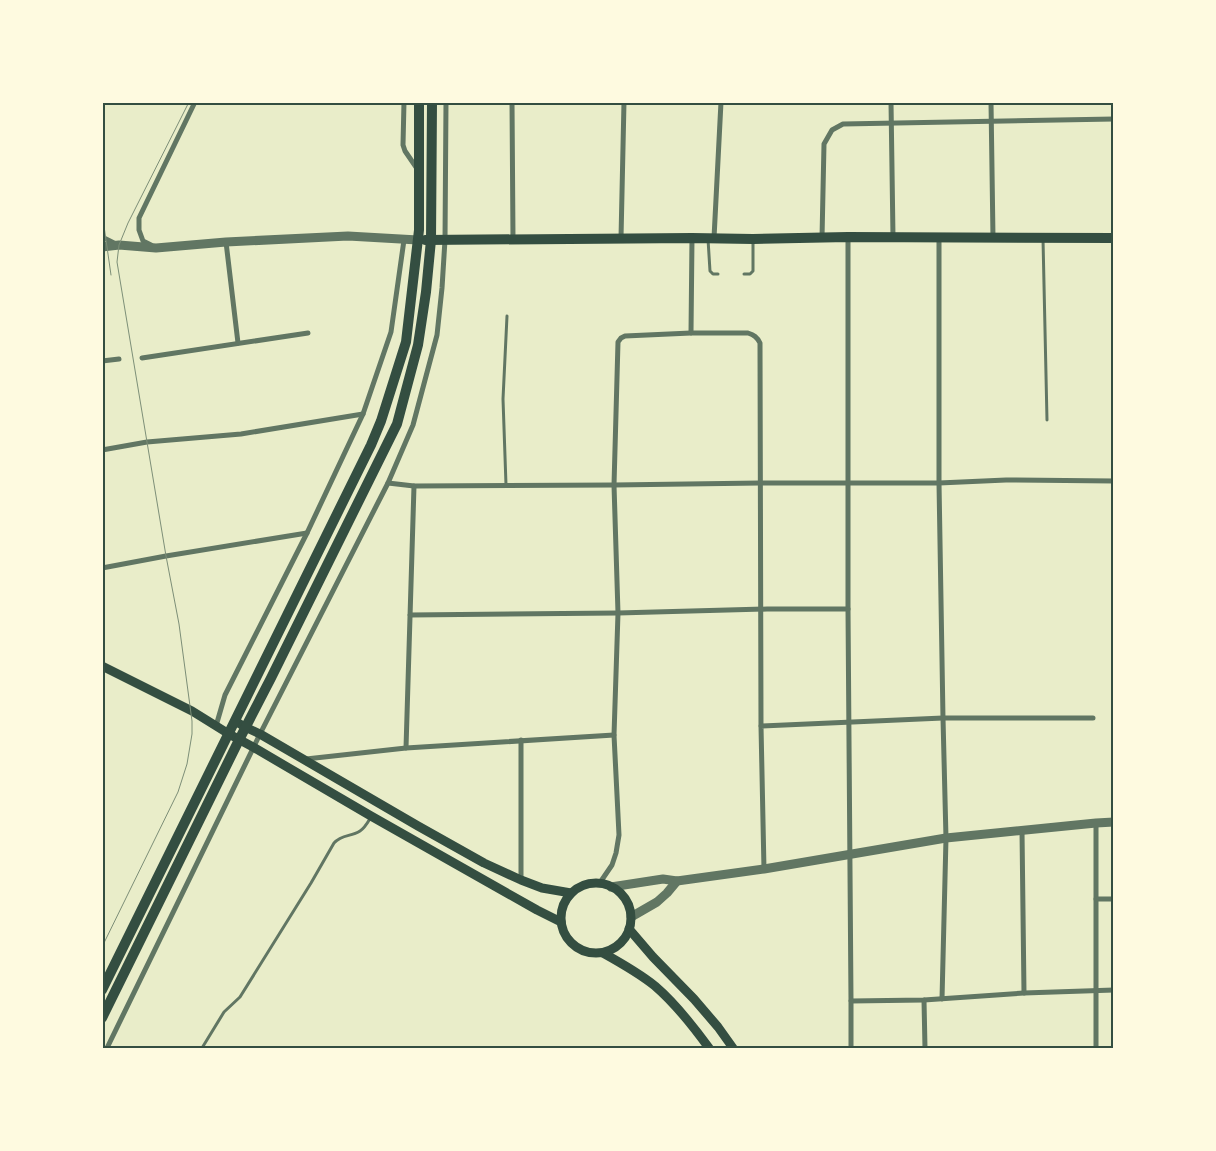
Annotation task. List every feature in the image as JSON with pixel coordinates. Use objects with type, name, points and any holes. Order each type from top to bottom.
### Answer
[{"type":"main road","points":[[102,990],[371,445],[381,421],[406,342],[418,240],[418,102]]},
{"type":"main road","points":[[102,1018],[397,424],[418,345],[426,292],[431,240],[432,102]]},
{"type":"main road","points":[[418,240],[848,237],[1114,238]]},
{"type":"main road","points":[[102,666],[192,711],[371,816],[561,922]]},
{"type":"main road","points":[[235,722],[260,734],[484,863],[542,888],[572,893]]},
{"type":"main road","points":[[589,884],[611,887],[625,899],[629,908],[631,917],[629,929],[625,937],[612,950],[594,953],[586,952],[571,943],[566,937],[561,922],[563,906],[572,893],[589,884]]},
{"type":"main road","points":[[629,929],[718,1027],[733,1048]]},
{"type":"main road","points":[[603,952],[656,987],[678,1009],[709,1048]]},
{"type":"street","points":[[156,248],[143,240],[139,230],[139,218],[195,102]]},
{"type":"street","points":[[404,102],[403,145],[418,170]]},
{"type":"street","points":[[106,1048],[253,747],[388,483],[413,425],[437,335],[442,288],[445,240],[446,102]]},
{"type":"street","points":[[512,102],[513,239]]},
{"type":"street","points":[[621,238],[624,102]]},
{"type":"street","points":[[711,239],[720,102]]},
{"type":"street","points":[[891,102],[893,237]]},
{"type":"street","points":[[991,102],[993,238]]},
{"type":"street","points":[[822,238],[824,144],[832,130],[843,124],[1114,119]]},
{"type":"street","points":[[102,248],[119,245],[156,248],[226,242],[348,236],[418,240]]},
{"type":"street","points":[[102,237],[119,245]]},
{"type":"street","points":[[848,237],[848,722],[851,1048]]},
{"type":"street","points":[[939,237],[940,483],[946,838],[942,999]]},
{"type":"street","points":[[691,333],[692,238]]},
{"type":"street","points":[[216,726],[225,696],[307,532],[363,414],[391,332],[404,240]]},
{"type":"street","points":[[226,242],[238,343]]},
{"type":"street","points":[[142,358],[308,333]]},
{"type":"street","points":[[599,884],[612,865],[619,835],[614,735],[618,613],[614,485],[618,342],[626,336],[748,333],[754,335],[760,343],[760,610],[764,869]]},
{"type":"street","points":[[102,361],[118,359]]},
{"type":"street","points":[[102,450],[147,442],[241,434],[363,414]]},
{"type":"street","points":[[388,483],[414,486],[940,483],[1006,480],[1114,481]]},
{"type":"street","points":[[406,748],[414,486]]},
{"type":"street","points":[[102,568],[307,532]]},
{"type":"street","points":[[410,615],[848,609]]},
{"type":"street","points":[[761,726],[943,718],[1093,718]]},
{"type":"street","points":[[304,759],[406,748],[614,735]]},
{"type":"street","points":[[521,740],[521,880]]},
{"type":"street","points":[[611,887],[663,879],[677,881],[764,869],[946,838],[1114,822]]},
{"type":"street","points":[[1096,823],[1096,1048]]},
{"type":"street","points":[[1022,831],[1024,992]]},
{"type":"street","points":[[631,917],[657,902],[677,881]]},
{"type":"street","points":[[1096,899],[1114,898]]},
{"type":"street","points":[[851,1001],[924,1000],[1024,992],[1114,990]]},
{"type":"street","points":[[924,1000],[925,1048]]},
{"type":"lane","points":[[711,239],[710,271],[713,274],[718,274]]},
{"type":"lane","points":[[744,274],[750,274],[754,271],[753,239]]},
{"type":"lane","points":[[1043,239],[1047,420]]},
{"type":"lane","points":[[506,485],[503,384],[507,316]]},
{"type":"lane","points":[[202,1048],[224,1012],[240,997],[334,843],[343,836],[355,834],[361,830],[365,827],[371,816]]},
{"type":"tram line","points":[[102,947],[178,792],[187,764],[192,734],[192,721],[179,624],[117,262],[119,245],[128,223],[189,102]]},
{"type":"tram line","points":[[102,203],[111,275]]}]
